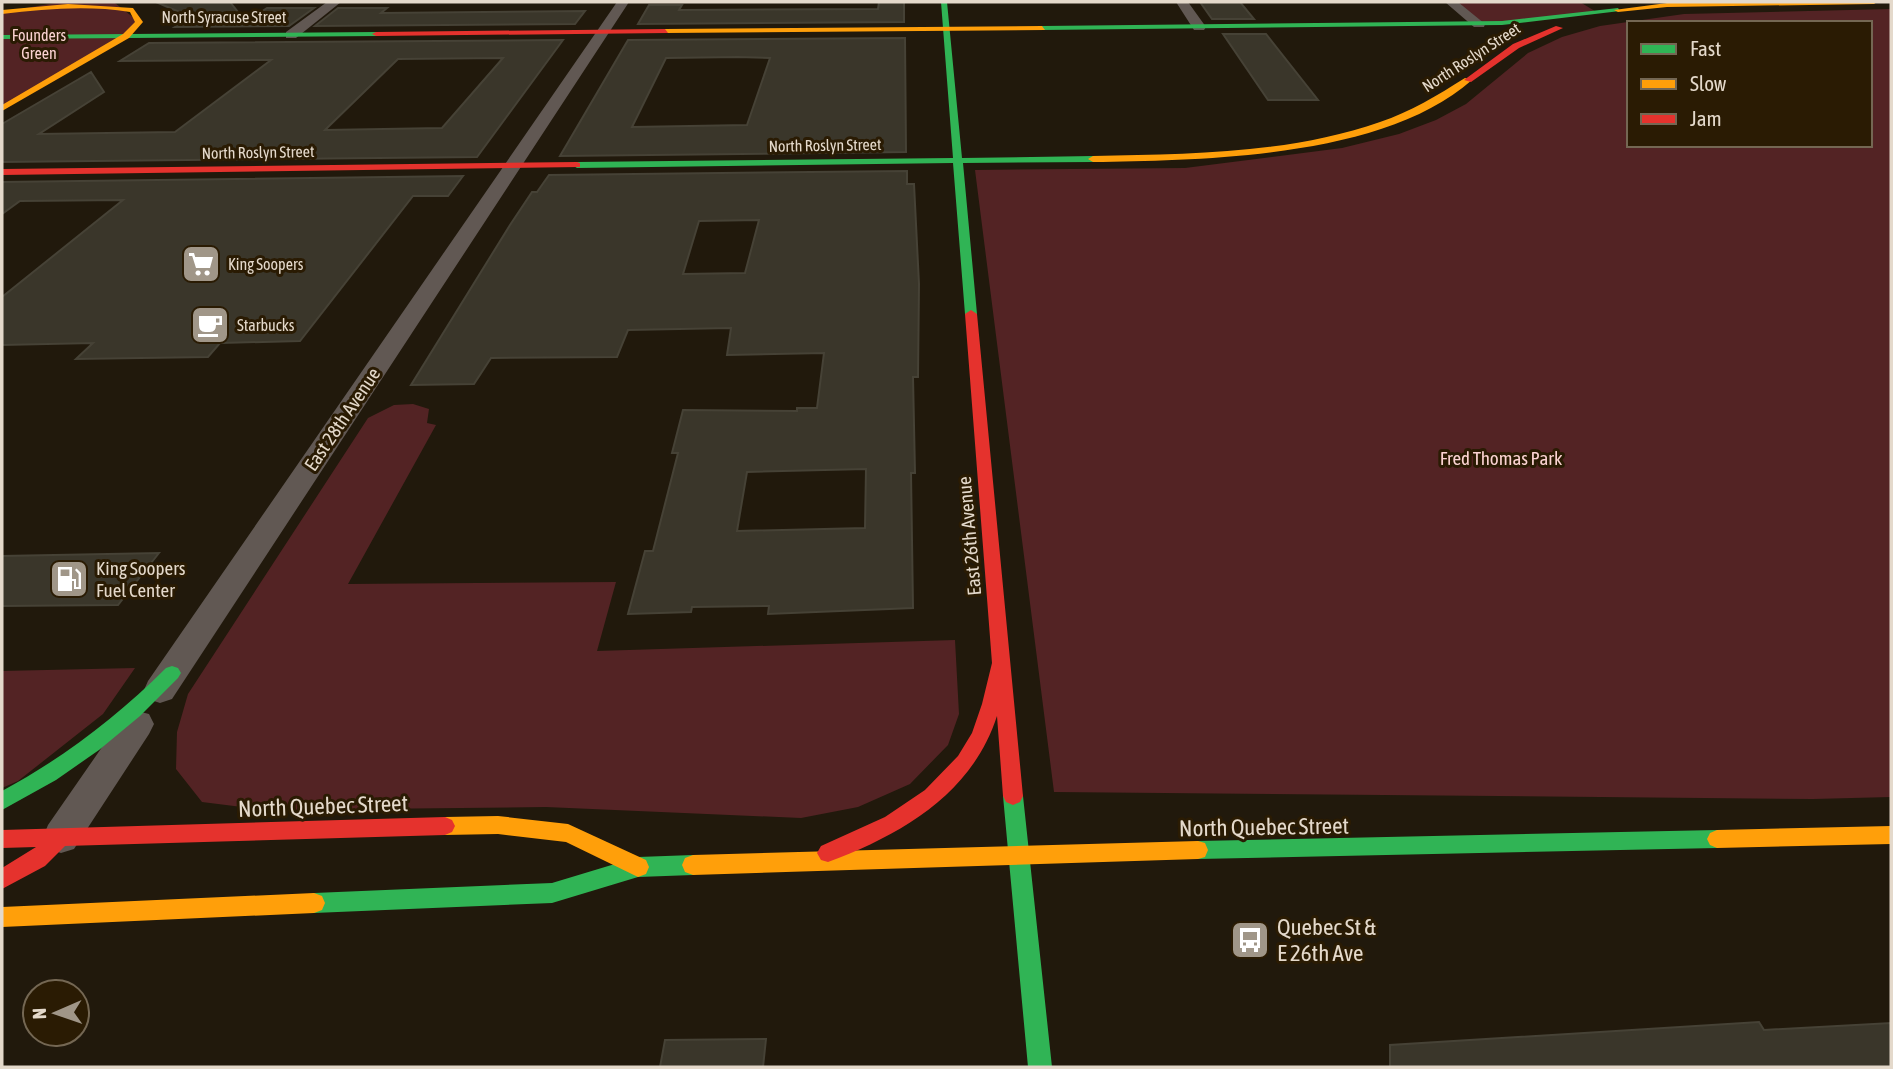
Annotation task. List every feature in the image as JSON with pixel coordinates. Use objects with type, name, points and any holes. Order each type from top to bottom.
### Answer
[{"type":"street","points":[[291,34],[335,2]]},
{"type":"street","name":"East 28th Avenue","points":[[61,837],[623,2]]},
{"type":"street","name":"East 26th Avenue","points":[[944,2],[1018,855],[1040,1067]]},
{"type":"street","points":[[1182,2],[1199,27]]},
{"type":"street","points":[[1451,2],[1479,24]]},
{"type":"street","name":"North Syracuse Street","points":[[2,37],[1373,26],[1479,24],[1701,4],[1874,2]]},
{"type":"street","points":[[2,12],[58,3],[116,3],[133,10],[139,22],[126,36],[2,108]]},
{"type":"street","name":"North Roslyn Street","points":[[2,172],[1168,157],[1291,144],[1350,132],[1403,117],[1444,98],[1524,41],[1617,10]]},
{"type":"street","points":[[1373,26],[1417,31],[1454,41]]},
{"type":"street","points":[[1476,54],[1483,70]]},
{"type":"street","points":[[803,862],[852,845],[888,827],[923,804],[951,776],[976,743],[1001,664]]},
{"type":"street","points":[[2,801],[57,771],[105,737],[172,673]]},
{"type":"street","name":"North Quebec Street","points":[[2,839],[498,825],[568,833],[638,867]]},
{"type":"street","name":"North Quebec Street","points":[[2,917],[552,893],[638,867],[1018,855],[1891,835]]},
{"type":"street","points":[[2,879],[38,859],[61,837]]},
{"type":"green space","name":"Founders Green","points":[[61,2],[118,2],[115,3],[139,22],[126,36],[2,108],[2,12]]},
{"type":"green space","points":[[1450,2],[1580,2],[1598,13],[1479,24]]},
{"type":"green space","name":"Fred Thomas Park","points":[[1891,9],[1891,797],[1813,799],[1054,792],[975,170],[1185,168],[1342,148],[1399,134],[1436,120],[1466,104],[1528,53],[1562,37],[1600,26],[1627,22],[1627,147],[1872,147],[1872,21],[1635,21],[1684,14]]},
{"type":"green space","points":[[413,404],[429,409],[427,423],[436,425],[348,584],[616,582],[597,651],[955,640],[959,714],[948,745],[910,784],[858,807],[801,818],[546,807],[265,810],[202,802],[176,769],[177,732],[188,694],[368,418],[394,405]]},
{"type":"green space","points":[[135,668],[103,714],[18,781],[2,788],[2,671]]},
{"type":"building","points":[[156,2],[230,2],[246,22],[267,8],[314,8],[289,26],[175,27],[191,17]]},
{"type":"building","points":[[879,2],[904,2],[904,22],[638,24],[649,5],[682,5],[679,10],[878,9]]},
{"type":"building","points":[[1200,2],[1240,2],[1254,19],[1212,19]]},
{"type":"building","points":[[338,8],[387,8],[381,13],[585,11],[575,24],[315,26]]},
{"type":"building","points":[[1223,34],[1266,34],[1318,100],[1268,100]]},
{"type":"building","points":[[905,38],[906,152],[560,156],[628,40]],"holes":[[[666,58],[770,58],[747,125],[632,127]]]},
{"type":"building","points":[[563,40],[477,157],[2,162],[2,124],[91,72],[104,92],[39,134],[175,132],[271,60],[120,61],[149,43]],"holes":[[[503,58],[442,128],[325,130],[398,59]]]},
{"type":"building","points":[[907,171],[907,184],[914,184],[919,284],[918,377],[913,377],[915,473],[911,473],[913,608],[768,614],[769,606],[692,607],[691,612],[628,614],[645,551],[653,551],[678,453],[672,453],[683,410],[797,411],[797,408],[817,408],[824,353],[727,355],[731,328],[628,330],[617,357],[491,358],[474,384],[411,385],[510,225],[532,192],[537,192],[549,175]],"holes":[[[759,220],[745,273],[683,274],[699,221]],[[866,469],[865,528],[737,531],[747,472]]]},
{"type":"building","name":"King Soopers","points":[[463,176],[448,196],[413,196],[300,341],[220,343],[208,357],[76,359],[93,343],[2,345],[2,297],[123,200],[20,201],[2,214],[2,182]]},
{"type":"building","points":[[159,553],[118,605],[2,606],[2,556]]},
{"type":"building","points":[[1759,1022],[1764,1030],[1891,1023],[1891,1067],[1390,1067],[1390,1045]]},
{"type":"building","points":[[766,1039],[763,1067],[660,1067],[665,1040]]},
{"type":"traffic: fast","points":[[944,2],[971,314]]},
{"type":"traffic: fast","points":[[1042,28],[1502,23],[1618,10]]},
{"type":"traffic: fast","points":[[2,37],[376,34]]},
{"type":"traffic: fast","points":[[577,165],[1093,159]]},
{"type":"traffic: fast","points":[[2,801],[71,760],[133,711],[172,673]]},
{"type":"traffic: fast","points":[[1013,796],[1040,1067]]},
{"type":"traffic: fast","points":[[1198,850],[1717,839]]},
{"type":"traffic: fast","points":[[314,903],[552,893],[638,867],[693,865]]},
{"type":"traffic: slow","points":[[1618,10],[1667,5],[1874,2]]},
{"type":"traffic: slow","points":[[2,12],[100,6],[133,10],[139,22],[126,36],[2,108]]},
{"type":"traffic: slow","points":[[665,31],[1042,28]]},
{"type":"traffic: slow","points":[[1093,159],[1238,153],[1337,138],[1384,124],[1428,105],[1468,80]]},
{"type":"traffic: slow","points":[[445,826],[498,825],[568,833],[638,867]]},
{"type":"traffic: slow","points":[[1717,839],[1891,835]]},
{"type":"traffic: slow","points":[[693,865],[1198,850]]},
{"type":"traffic: slow","points":[[2,917],[314,903]]},
{"type":"traffic: jam","points":[[1468,80],[1516,46],[1559,28]]},
{"type":"traffic: jam","points":[[376,34],[665,31]]},
{"type":"traffic: jam","points":[[2,172],[577,165]]},
{"type":"traffic: jam","points":[[971,314],[1013,796]]},
{"type":"traffic: jam","points":[[828,853],[892,823],[932,796],[950,780],[965,762],[981,733],[1001,664]]},
{"type":"traffic: jam","points":[[2,839],[445,826]]},
{"type":"traffic: jam","points":[[2,879],[38,859],[61,837]]},
{"type":"place","name":"King Soopers","points":[[201,264]]},
{"type":"place","name":"Starbucks","points":[[210,325]]},
{"type":"place","name":"King Soopers Fuel Center","points":[[69,579]]},
{"type":"place","name":"Quebec St & E 26th Ave","points":[[1250,940]]}]
